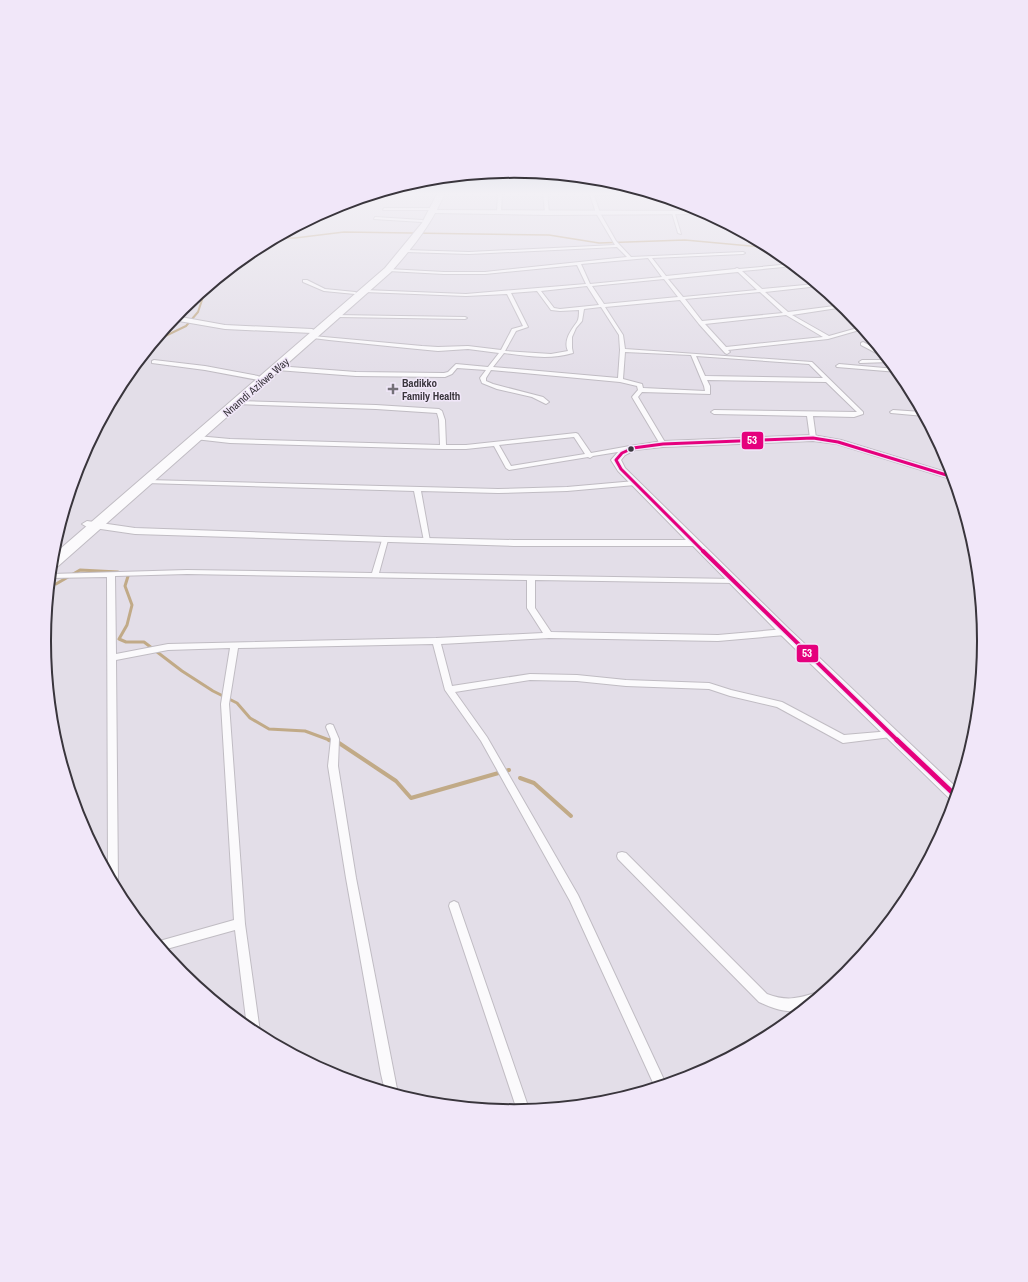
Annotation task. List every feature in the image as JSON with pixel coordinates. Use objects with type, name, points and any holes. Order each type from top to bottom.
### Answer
[{"type":"highway","name":"Nnamdi Azikwe Way","points":[[59,558],[91,525],[258,378],[337,316],[397,252]]},
{"type":"highway","name":"Nnamdi Azikwe Way","points":[[61,548],[147,482],[277,368],[360,292],[388,270],[404,252]]},
{"type":"street","points":[[423,252],[469,254],[501,252]]},
{"type":"street","points":[[624,252],[630,258]]},
{"type":"street","points":[[388,270],[444,273],[485,273],[630,258],[743,253]]},
{"type":"street","points":[[650,257],[681,299],[732,358]]},
{"type":"street","points":[[578,263],[588,284],[621,335],[623,350],[620,380]]},
{"type":"street","points":[[305,281],[324,290],[466,295],[538,290],[785,266]]},
{"type":"street","points":[[737,270],[786,314],[828,338]]},
{"type":"street","points":[[538,290],[555,310],[810,286]]},
{"type":"street","points":[[508,292],[526,327],[514,330],[502,352],[483,378],[484,382],[490,386],[534,396],[546,402]]},
{"type":"street","points":[[701,323],[834,307]]},
{"type":"street","points":[[181,320],[197,324],[313,334],[378,344],[441,349],[466,347],[502,352],[559,356],[571,352],[569,348],[570,336],[580,321],[582,308]]},
{"type":"street","points":[[337,316],[465,318]]},
{"type":"street","points":[[725,349],[828,338],[856,330]]},
{"type":"street","points":[[863,344],[873,349]]},
{"type":"street","points":[[623,350],[810,363],[861,413],[858,415],[714,412]]},
{"type":"street","points":[[641,390],[708,393],[693,354]]},
{"type":"street","points":[[862,362],[883,361]]},
{"type":"street","points":[[154,362],[205,368],[258,378]]},
{"type":"street","points":[[277,368],[356,374],[445,375],[450,373],[458,366],[620,380],[635,383],[640,386],[641,390]]},
{"type":"street","points":[[839,366],[889,370]]},
{"type":"street","points":[[703,378],[826,380]]},
{"type":"street","points":[[641,390],[635,398],[663,444]]},
{"type":"street","points":[[237,403],[376,406],[439,411],[442,420],[443,447]]},
{"type":"street","points":[[893,412],[917,414]]},
{"type":"street","points":[[810,414],[813,438]]},
{"type":"street","points":[[196,438],[230,441],[443,447],[576,435],[590,456]]},
{"type":"street","points":[[495,443],[509,468],[663,444],[813,438],[838,442],[946,475]]},
{"type":"street","points":[[633,448],[622,453],[616,460],[621,469],[786,632],[951,792]]},
{"type":"street","points":[[147,482],[505,491],[567,489],[635,483]]},
{"type":"street","points":[[417,489],[427,540]]},
{"type":"street","points":[[91,525],[135,531],[385,540],[514,543],[695,543]]},
{"type":"street","points":[[375,575],[385,540]]},
{"type":"street","points":[[56,576],[187,572],[735,581]]},
{"type":"street","points":[[111,575],[113,872]]},
{"type":"street","points":[[531,578],[531,608],[549,635]]},
{"type":"street","points":[[112,658],[159,648],[235,645],[436,641],[549,635],[718,638],[786,632]]},
{"type":"street","points":[[436,641],[449,690],[484,739],[574,898],[658,1081]]},
{"type":"street","points":[[235,645],[224,704],[240,924],[253,1023]]},
{"type":"street","points":[[449,690],[530,676],[577,678],[626,683],[708,686],[730,693],[779,704],[842,739],[891,734]]},
{"type":"street","points":[[330,727],[334,739],[334,766],[351,878],[391,1087]]},
{"type":"street","points":[[622,856],[763,998],[782,1006],[801,1004]]},
{"type":"street","points":[[454,906],[521,1104]]},
{"type":"street","points":[[165,944],[240,924]]},
{"type":"waterway","points":[[167,335],[186,326],[198,312],[202,300]]},
{"type":"waterway","points":[[56,584],[80,570],[118,572]]},
{"type":"waterway","points":[[127,573],[129,573],[125,586],[132,605],[127,625],[119,639],[126,642],[144,642],[182,671],[213,691],[237,703],[250,718],[269,729],[305,731],[331,740]]},
{"type":"waterway","points":[[331,740],[339,743],[396,781],[411,798],[509,770]]},
{"type":"waterway","points":[[520,778],[534,783],[571,816]]},
{"type":"transit line","name":"53","points":[[946,475],[838,442],[813,438],[663,444],[633,448],[622,453],[616,460],[621,469],[785,632],[951,792]]},
{"type":"place","name":"Badikko Family Health","points":[[393,389]]}]
